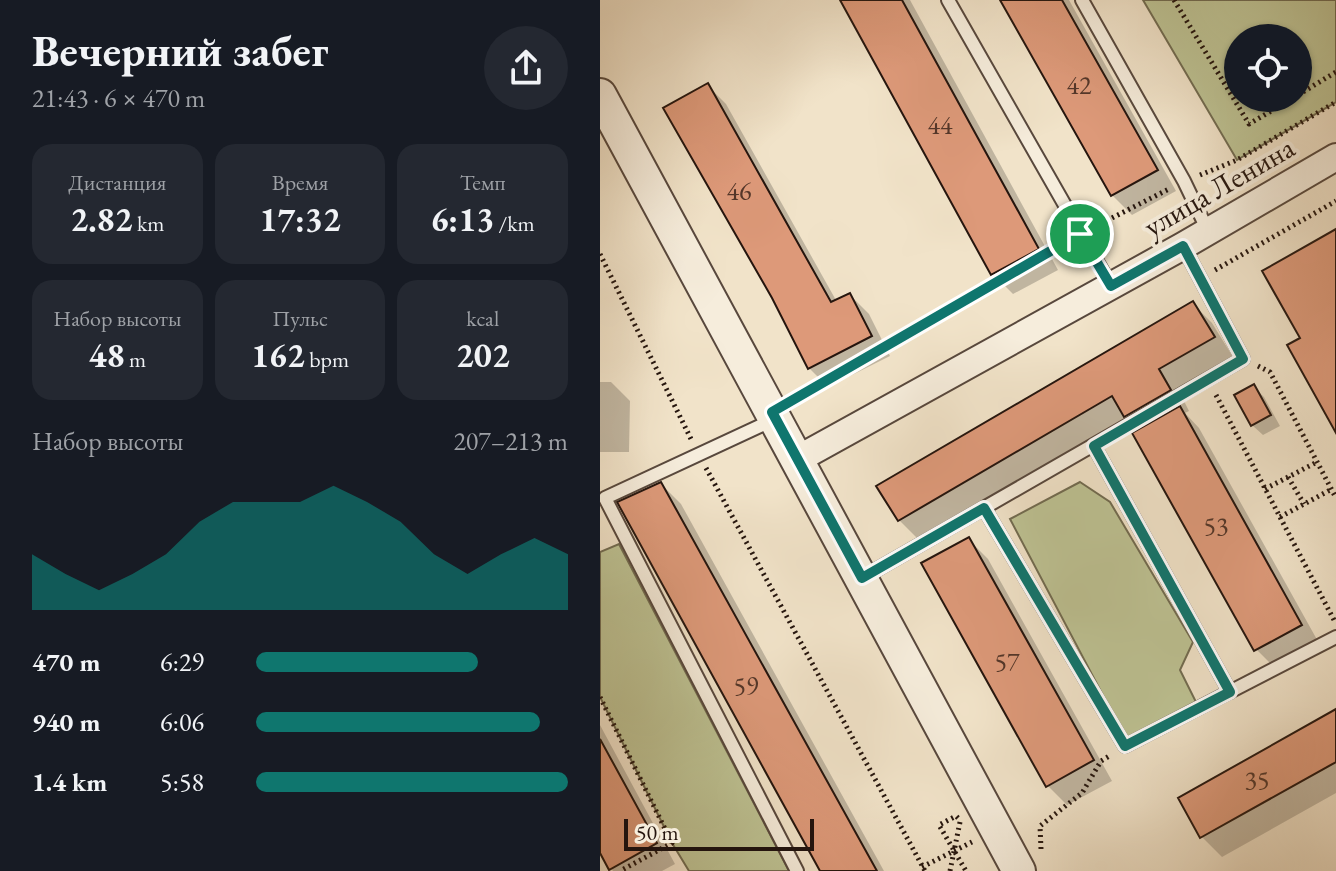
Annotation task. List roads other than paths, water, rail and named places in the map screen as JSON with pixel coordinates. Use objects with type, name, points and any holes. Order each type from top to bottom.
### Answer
[{"type":"street","points":[[600,95],[862,578],[1030,861]]},
{"type":"street","name":"улица Ленина","points":[[798,459],[1183,246],[1336,157]]},
{"type":"lane","points":[[948,0],[1111,286]]},
{"type":"lane","points":[[1082,0],[1184,181],[1208,231]]},
{"type":"lane","points":[[862,578],[1243,359],[1183,246]]},
{"type":"lane","points":[[774,415],[698,454],[602,497],[797,871]]},
{"type":"lane","points":[[1094,446],[1230,692]]},
{"type":"lane","points":[[984,508],[1125,746],[1336,637]]}]
